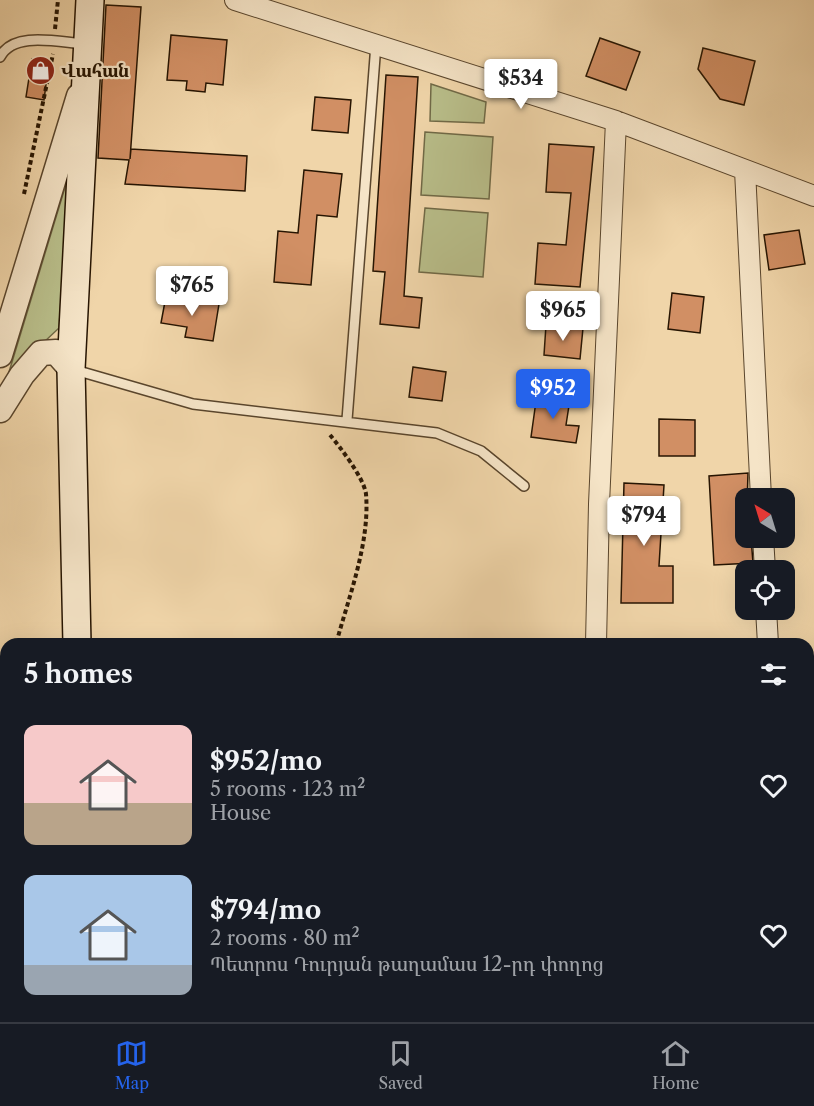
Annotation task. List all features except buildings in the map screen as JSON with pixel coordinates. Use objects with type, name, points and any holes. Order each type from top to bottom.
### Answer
[{"type":"main road","points":[[77,638],[71,369],[90,0]]},
{"type":"street","points":[[235,0],[616,121],[814,196]]},
{"type":"street","points":[[0,355],[86,73]]},
{"type":"street","points":[[596,638],[599,504],[616,121]]},
{"type":"street","points":[[745,170],[761,488]]},
{"type":"street","points":[[0,410],[22,375],[41,353],[56,352],[71,369]]},
{"type":"street","points":[[767,620],[768,638]]},
{"type":"lane","points":[[0,57],[4,49],[16,42],[88,44]]},
{"type":"lane","points":[[347,420],[376,44]]},
{"type":"lane","points":[[71,369],[192,404],[318,420],[347,420],[437,433],[481,451],[524,486]]},
{"type":"path","points":[[22,205],[51,66],[58,0]]},
{"type":"path","points":[[318,420],[345,452],[366,492],[362,546],[338,638]]},
{"type":"green space","points":[[431,84],[486,102],[484,123],[430,121]]},
{"type":"green space","points":[[425,132],[493,137],[489,199],[421,195]]},
{"type":"green space","points":[[70,171],[59,328],[26,359],[2,395]]},
{"type":"green space","points":[[425,208],[488,213],[483,277],[419,272]]},
{"type":"place","name":"Վահան","points":[[40,71]]}]
